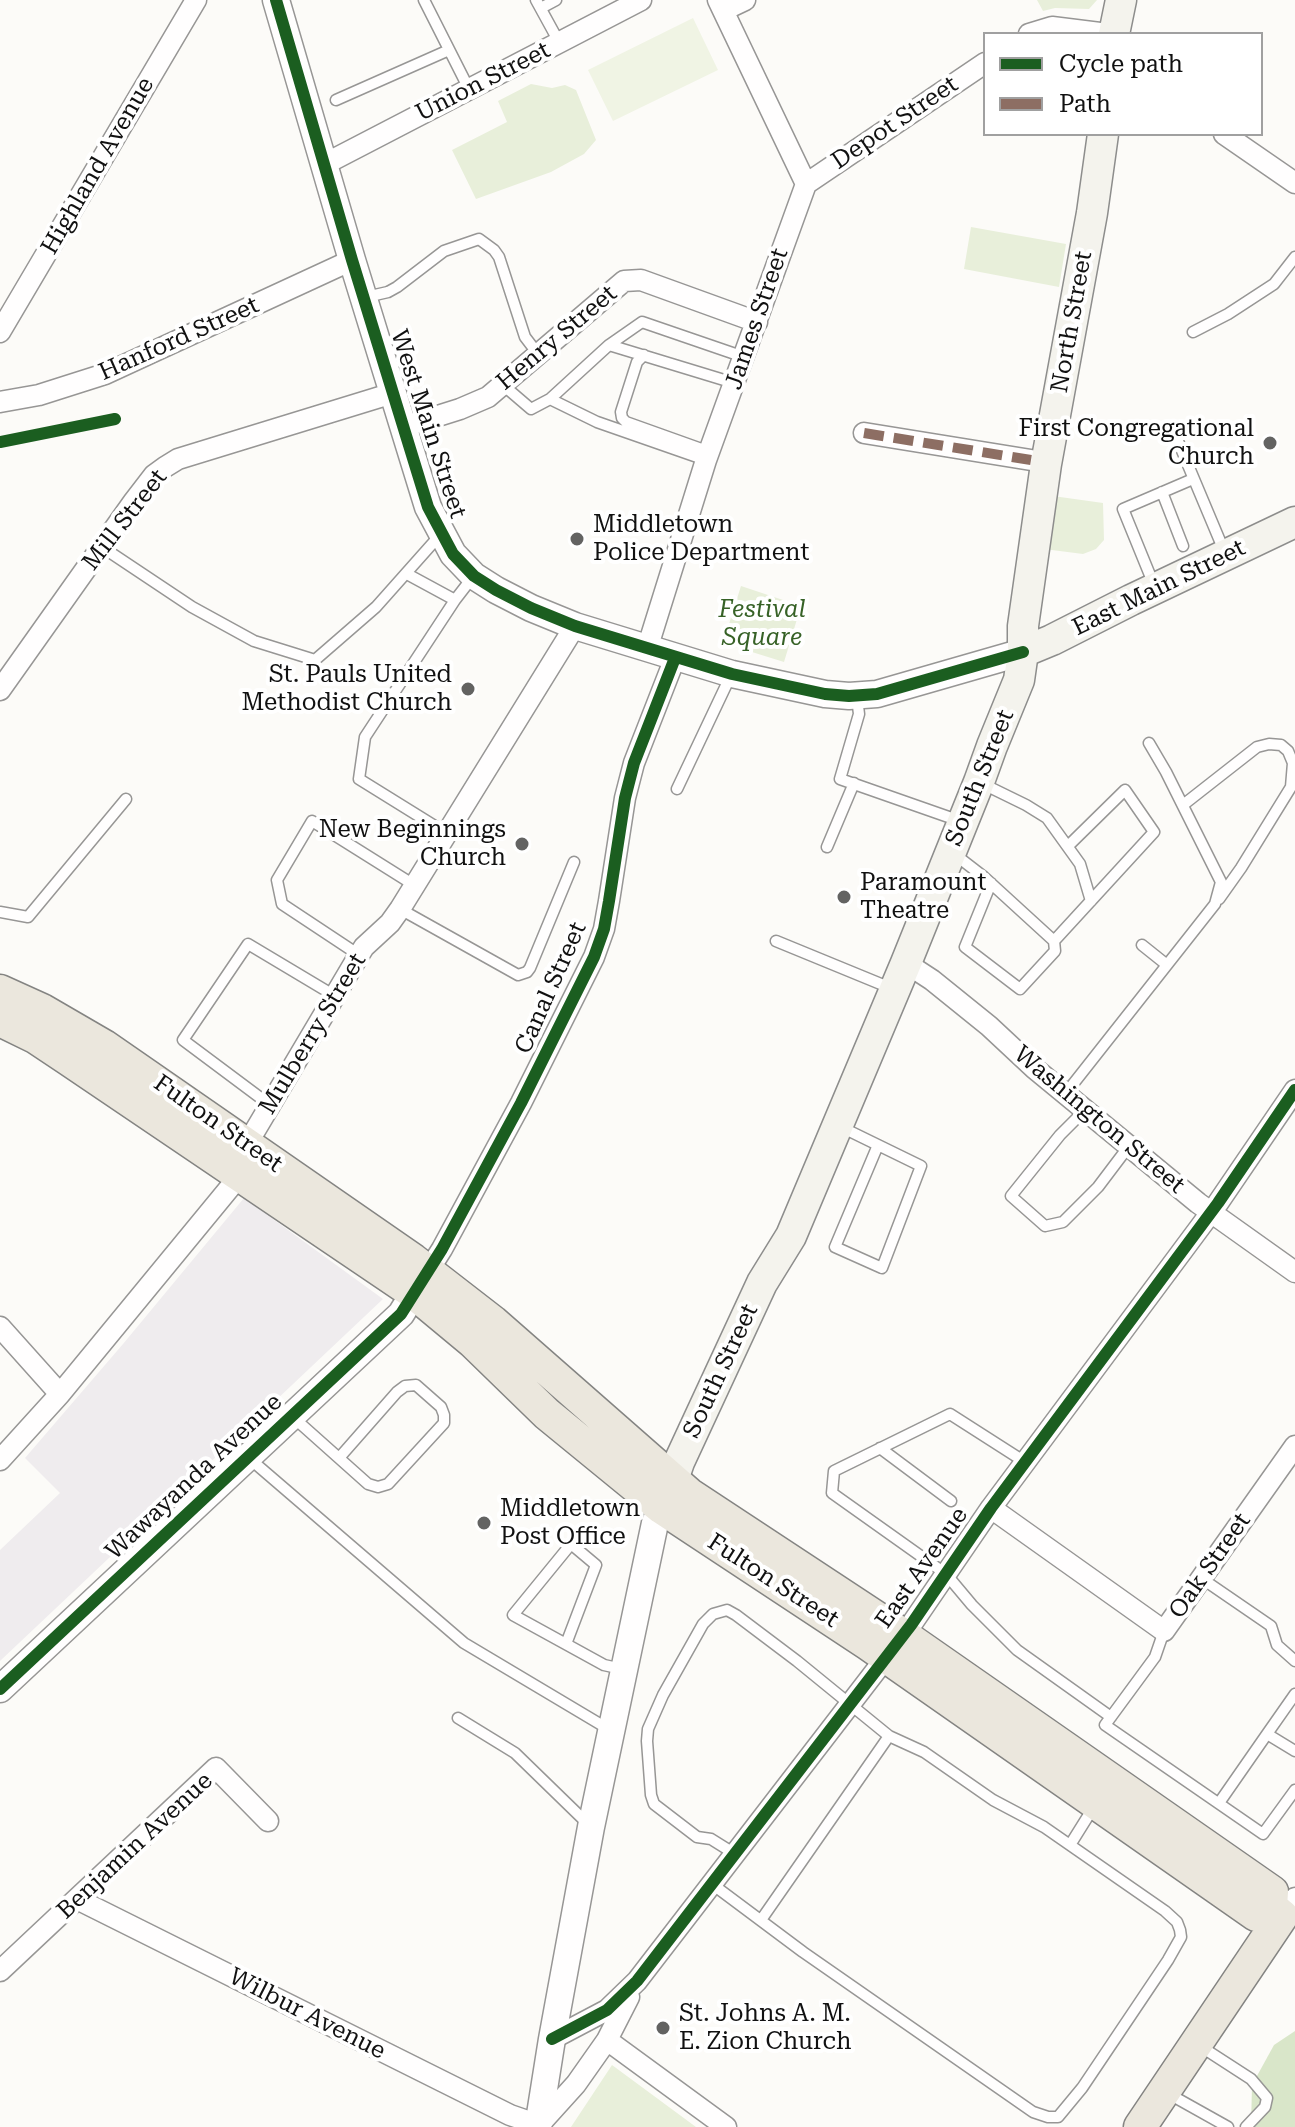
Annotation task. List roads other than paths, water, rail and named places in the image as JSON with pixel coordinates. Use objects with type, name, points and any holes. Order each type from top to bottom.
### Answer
[{"type":"main road","points":[[1114,32],[1121,0]]},
{"type":"main road","name":"North Street","points":[[1023,652],[1023,626],[1046,464],[1092,213],[1103,136]]},
{"type":"main road","name":"East Main Street","points":[[1023,652],[1295,522]]},
{"type":"main road","name":"South Street","points":[[668,1493],[679,1462],[762,1283],[791,1236],[979,782],[1019,680],[1023,652]]},
{"type":"main road","name":"Fulton Street","points":[[0,991],[42,1010],[104,1046],[246,1161]]},
{"type":"main road","name":"Fulton Street","points":[[4,1027],[35,1037],[246,1161],[421,1282],[473,1342],[594,1455],[668,1493],[895,1646],[1272,1892],[1286,1909],[1256,1915],[1096,1804],[895,1646]]},
{"type":"main road","points":[[1140,2127],[1286,1909]]},
{"type":"street","name":"Highland Avenue","points":[[0,332],[196,0]]},
{"type":"street","name":"West Main Street","points":[[276,0],[428,507],[453,554],[474,576],[531,608],[575,626],[732,674],[825,694],[877,694],[1023,652]]},
{"type":"street","name":"Union Street","points":[[325,164],[641,0]]},
{"type":"street","points":[[745,0],[721,5],[806,184]]},
{"type":"street","points":[[1036,32],[1052,27],[1092,32]]},
{"type":"street","name":"Depot Street","points":[[806,184],[983,64]]},
{"type":"street","points":[[1227,136],[1295,183]]},
{"type":"street","name":"James Street","points":[[647,649],[708,456],[806,184]]},
{"type":"street","name":"Hanford Street","points":[[0,402],[39,395],[105,374],[352,260]]},
{"type":"street","name":"Henry Street","points":[[403,427],[488,397],[624,281],[641,280],[757,322]]},
{"type":"street","name":"Mill Street","points":[[0,690],[154,475],[178,459],[393,393]]},
{"type":"street","points":[[864,433],[1031,460]]},
{"type":"street","name":"Mulberry Street","points":[[0,1460],[60,1394],[246,1161],[253,1134],[359,955],[400,909],[575,626]]},
{"type":"street","name":"Canal Street","points":[[421,1282],[521,1103],[594,957],[604,929],[625,798],[634,763],[675,658]]},
{"type":"street","name":"Washington Street","points":[[900,977],[932,980],[1210,1212],[1295,1272]]},
{"type":"street","name":"East Avenue","points":[[552,2039],[607,2010],[637,1981],[895,1646],[991,1508],[1210,1212],[1295,1090]]},
{"type":"street","name":"Wawayanda Avenue","points":[[0,1689],[401,1314],[421,1282]]},
{"type":"street","points":[[0,1327],[60,1394]]},
{"type":"street","name":"Oak Street","points":[[991,1508],[1164,1631],[1295,1446]]},
{"type":"street","name":"South Street","points":[[539,2126],[591,1827],[655,1523],[668,1493]]},
{"type":"street","name":"Benjamin Avenue","points":[[0,1971],[216,1768],[268,1821]]},
{"type":"street","name":"Wilbur Avenue","points":[[77,1899],[510,2115],[539,2126]]},
{"type":"street","name":"East Avenue","points":[[539,2126],[576,2084],[607,2040],[637,1981]]},
{"type":"street","points":[[607,2040],[726,2127]]},
{"type":"lane","points":[[424,0],[469,89]]},
{"type":"lane","points":[[556,0],[538,4],[559,42]]},
{"type":"lane","points":[[336,100],[449,50]]},
{"type":"lane","points":[[363,297],[388,292],[444,251],[479,239],[499,257],[525,337],[538,354]]},
{"type":"lane","points":[[1193,332],[1274,284],[1295,257]]},
{"type":"lane","points":[[503,385],[531,409],[550,399],[609,345],[642,322],[744,357]]},
{"type":"lane","points":[[609,345],[734,383]]},
{"type":"lane","points":[[644,355],[637,362],[621,412],[622,418],[708,456]]},
{"type":"lane","points":[[550,399],[597,422],[708,456]]},
{"type":"lane","points":[[1175,434],[1226,555]]},
{"type":"lane","points":[[1156,588],[1123,509],[1193,479]]},
{"type":"lane","points":[[1162,492],[1183,546]]},
{"type":"lane","points":[[102,547],[192,607],[254,641],[315,660],[376,607],[441,534]]},
{"type":"lane","points":[[407,574],[455,600]]},
{"type":"lane","points":[[446,833],[359,779],[365,737],[474,576]]},
{"type":"lane","points":[[677,789],[732,674]]},
{"type":"lane","points":[[857,696],[859,714],[840,779],[963,822]]},
{"type":"lane","points":[[1149,743],[1221,882],[1215,904]]},
{"type":"lane","points":[[1066,1093],[1229,888],[1291,787],[1293,763],[1288,751],[1281,745],[1257,747],[1183,805]]},
{"type":"lane","points":[[979,782],[1047,818],[1080,864],[1091,901]]},
{"type":"lane","points":[[827,847],[854,783]]},
{"type":"lane","points":[[1054,941],[1154,832],[1125,790],[1068,846]]},
{"type":"lane","points":[[0,912],[28,917],[126,799]]},
{"type":"lane","points":[[359,955],[282,904],[277,880],[312,821],[414,885]]},
{"type":"lane","points":[[949,856],[962,860],[991,883],[1054,941],[1055,951],[1020,989],[965,947],[991,883]]},
{"type":"lane","points":[[400,909],[518,975],[530,968],[574,862]]},
{"type":"lane","points":[[776,941],[900,977]]},
{"type":"lane","points":[[270,1105],[183,1040],[248,944],[335,996]]},
{"type":"lane","points":[[1142,945],[1167,965]]},
{"type":"lane","points":[[1085,1110],[1060,1135],[1011,1196],[1045,1226],[1063,1222],[1098,1187],[1129,1145]]},
{"type":"lane","points":[[837,1126],[878,1145],[921,1166],[882,1268],[835,1247],[878,1145]]},
{"type":"lane","points":[[292,1416],[368,1484],[378,1487],[388,1484],[444,1423],[441,1407],[416,1385],[405,1386],[339,1458]]},
{"type":"lane","points":[[1025,1462],[950,1414],[834,1471],[832,1493],[946,1574],[1017,1650],[1111,1717]]},
{"type":"lane","points":[[880,1448],[951,1501]]},
{"type":"lane","points":[[248,1457],[464,1643],[612,1731]]},
{"type":"lane","points":[[566,1644],[596,1565],[571,1544],[513,1615],[604,1665],[624,1670]]},
{"type":"lane","points":[[1201,1578],[1271,1626],[1277,1645],[1295,1661]]},
{"type":"lane","points":[[712,1884],[803,1952],[1033,2112],[1048,2117],[1058,2117],[1091,2075],[1181,1937],[1177,1922],[1165,1911],[1044,1827],[993,1800],[924,1752],[889,1736],[727,1610],[713,1614],[703,1624],[663,1695],[648,1729],[647,1741],[654,1804],[697,1837],[711,1839],[735,1854]]},
{"type":"lane","points":[[1164,1631],[1155,1657],[1105,1725],[1263,1834],[1295,1790]]},
{"type":"lane","points":[[1219,1803],[1295,1694]]},
{"type":"lane","points":[[458,1718],[515,1753],[591,1827]]},
{"type":"lane","points":[[1267,1734],[1295,1751]]},
{"type":"lane","points":[[761,1920],[889,1736]]},
{"type":"lane","points":[[1070,1845],[1096,1804]]},
{"type":"lane","points":[[1196,2043],[1251,2079],[1267,2098],[1265,2107],[1246,2127]]},
{"type":"lane","points":[[1164,2091],[1228,2127]]},
{"type":"place","name":"First Congregational Church","points":[[1270,443]]},
{"type":"place","name":"Middletown Police Department","points":[[577,539]]},
{"type":"place","name":"St. Pauls United Methodist Church","points":[[468,689]]},
{"type":"place","name":"New Beginnings Church","points":[[522,844]]},
{"type":"place","name":"Paramount Theatre","points":[[844,897]]},
{"type":"place","name":"Middletown Post Office","points":[[484,1523]]},
{"type":"place","name":"St. Johns A. M. E. Zion Church","points":[[663,2028]]},
{"type":"park label","name":"Festival Square","points":[[762,624]]}]
